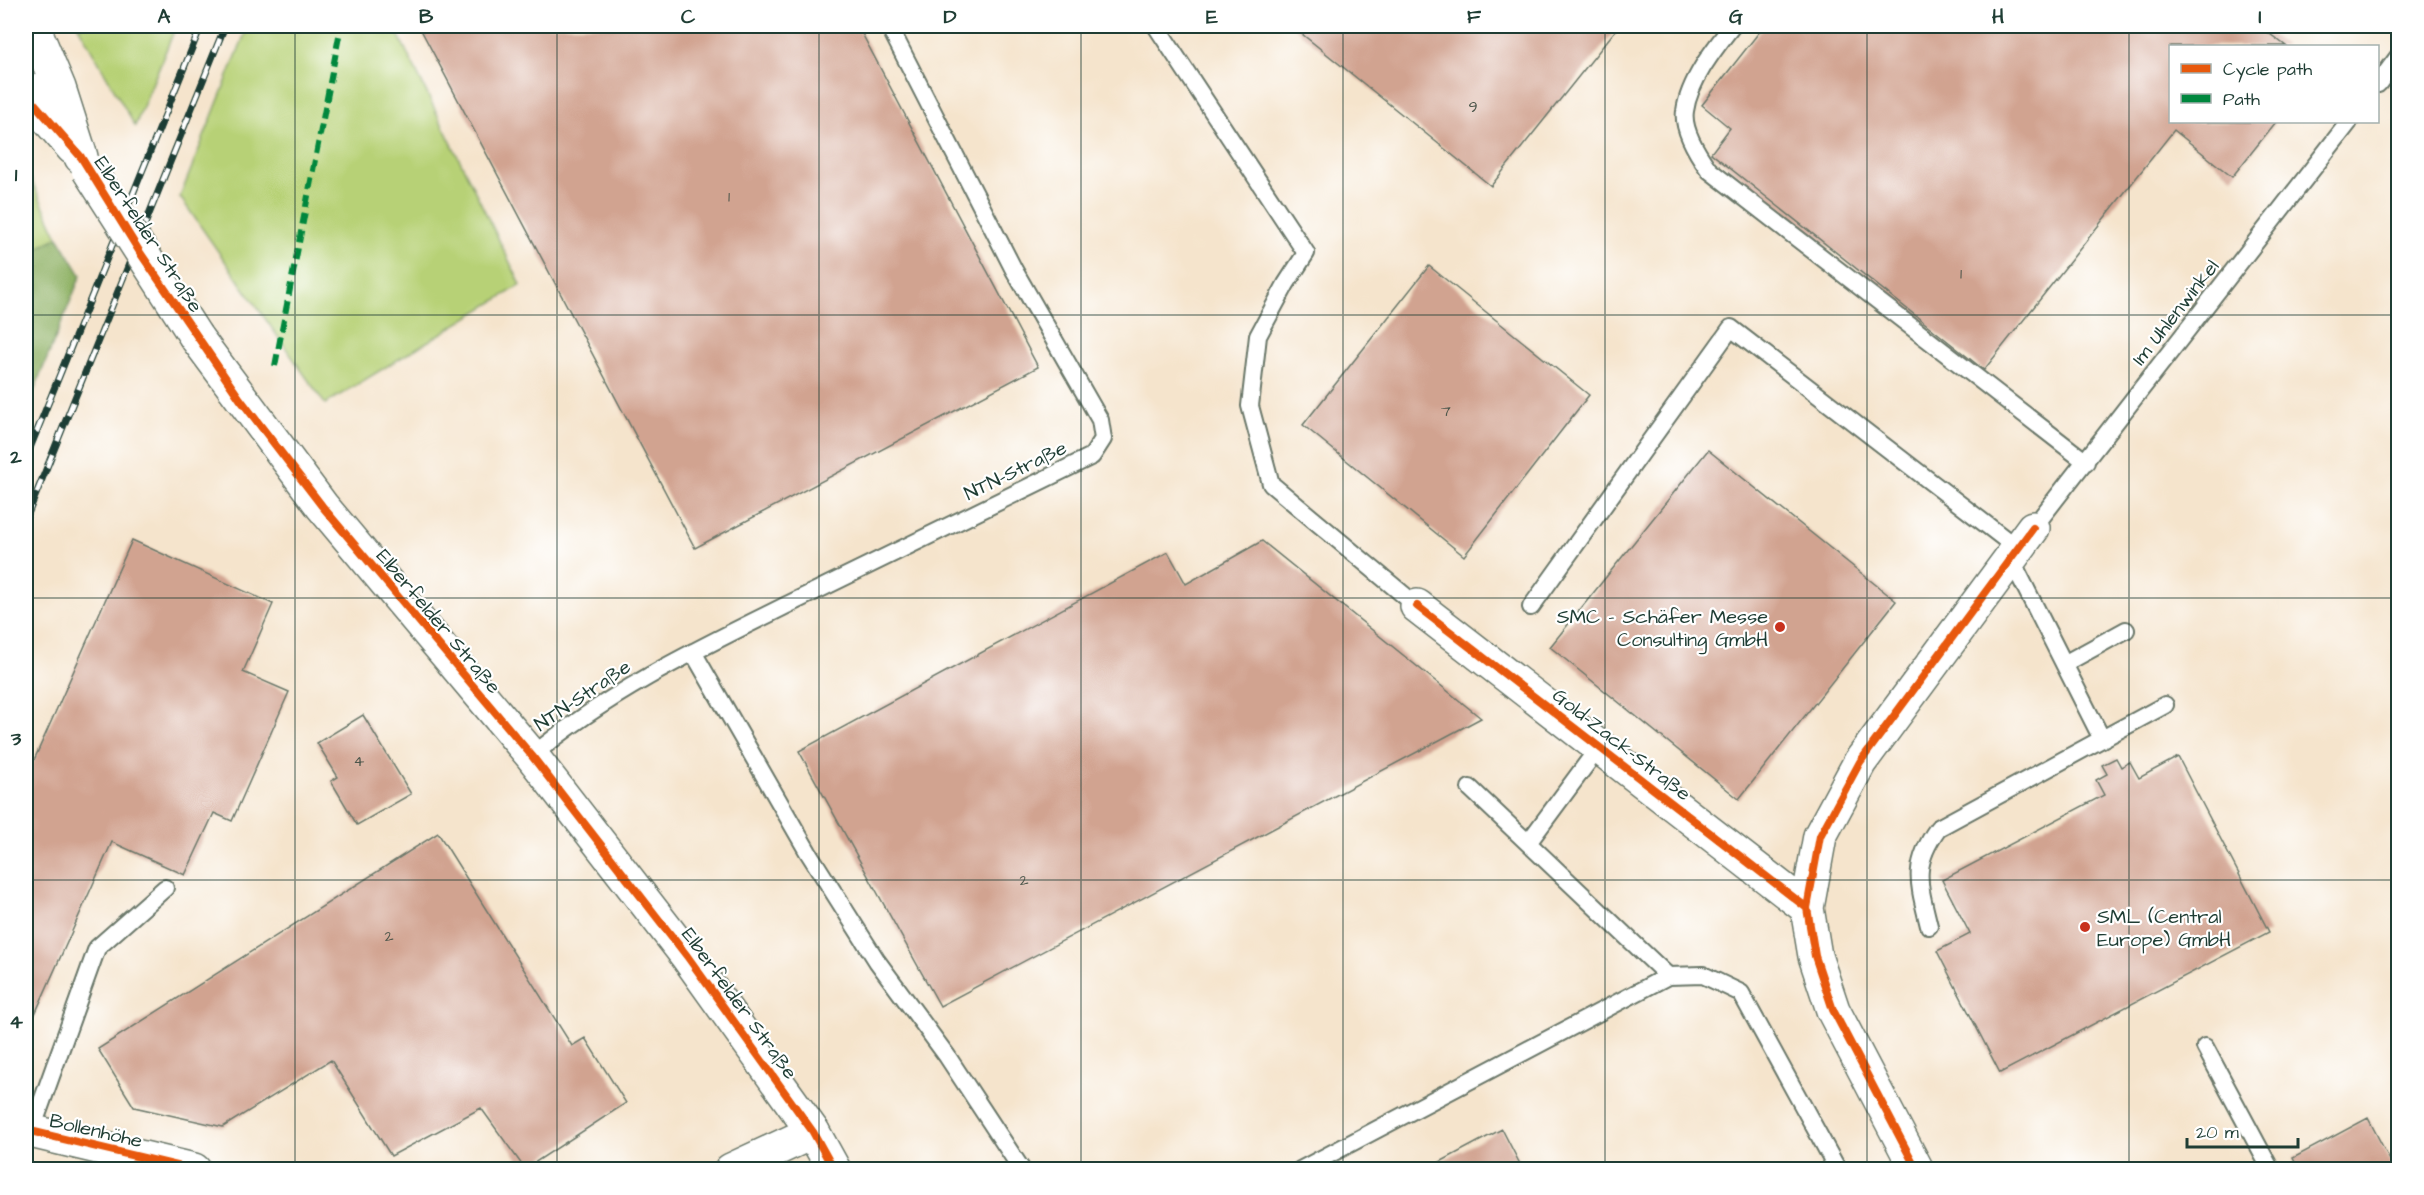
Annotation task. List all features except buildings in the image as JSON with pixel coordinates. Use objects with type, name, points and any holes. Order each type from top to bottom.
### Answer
[{"type":"street","name":"Elberfelder Straße","points":[[33,26],[59,88],[84,163]]},
{"type":"street","name":"Elberfelder Straße","points":[[26,89],[33,102],[84,163],[196,337],[322,506],[532,756],[687,956],[813,1132],[834,1170]]},
{"type":"street","points":[[1917,1170],[1833,1010],[1815,956],[1807,908],[1820,836],[1860,762],[2020,545]]},
{"type":"street","name":"Gold-Zack-Straße","points":[[1417,606],[1807,908]]},
{"type":"street","name":"Bollenhöhe","points":[[28,1131],[194,1170]]},
{"type":"street","points":[[731,1170],[813,1132]]},
{"type":"lane","name":"NTN-Straße","points":[[532,756],[567,726],[693,652],[1092,456],[1103,439],[1100,420],[1014,270],[889,26]]},
{"type":"lane","points":[[1156,26],[1306,253],[1258,336],[1250,406],[1271,484],[1417,606]]},
{"type":"lane","points":[[1732,26],[1704,62],[1684,112],[1694,151],[1709,170],[2086,462]]},
{"type":"lane","points":[[2379,83],[2398,57]]},
{"type":"lane","name":"Im Uhlenwinkel","points":[[2020,545],[2348,123]]},
{"type":"lane","points":[[1531,607],[1731,328],[2020,545],[2064,663],[2102,740]]},
{"type":"lane","points":[[2064,663],[2126,630]]},
{"type":"lane","points":[[693,652],[808,852],[871,951],[947,1056],[1022,1170]]},
{"type":"lane","points":[[1929,926],[1918,879],[1924,848],[1938,828],[2165,705]]},
{"type":"lane","points":[[1528,843],[1599,747]]},
{"type":"lane","points":[[1470,788],[1668,976]]},
{"type":"lane","points":[[28,1131],[97,948],[165,888]]},
{"type":"lane","points":[[1300,1170],[1668,976],[1703,975],[1741,993],[1838,1170]]},
{"type":"lane","points":[[2205,1047],[2271,1170]]},
{"type":"green space","points":[[78,26],[176,26],[135,126]]},
{"type":"green space","points":[[248,26],[394,26],[521,285],[325,404],[180,197]]},
{"type":"green space","points":[[26,169],[58,237],[26,255]]},
{"type":"green space","points":[[58,237],[81,275],[26,410],[26,255]]},
{"type":"railway","points":[[26,458],[201,26]]},
{"type":"railway","points":[[26,519],[225,26]]},
{"type":"marked path","points":[[275,366],[341,26]]},
{"type":"cycle path","points":[[26,89],[33,102],[81,157],[141,254],[240,399],[322,506],[532,756],[687,956],[813,1132],[834,1170]]},
{"type":"cycle path","points":[[1807,908],[1820,836],[1860,762],[2033,528]]},
{"type":"cycle path","points":[[1417,606],[1807,908],[1815,956],[1833,1010],[1917,1170]]},
{"type":"cycle path","points":[[26,1130],[194,1170]]},
{"type":"place","name":"SMC - Schäfer Messe Consulting GmbH","points":[[1780,627]]},
{"type":"place","name":"SML (Central Europe) GmbH","points":[[2085,927]]}]
